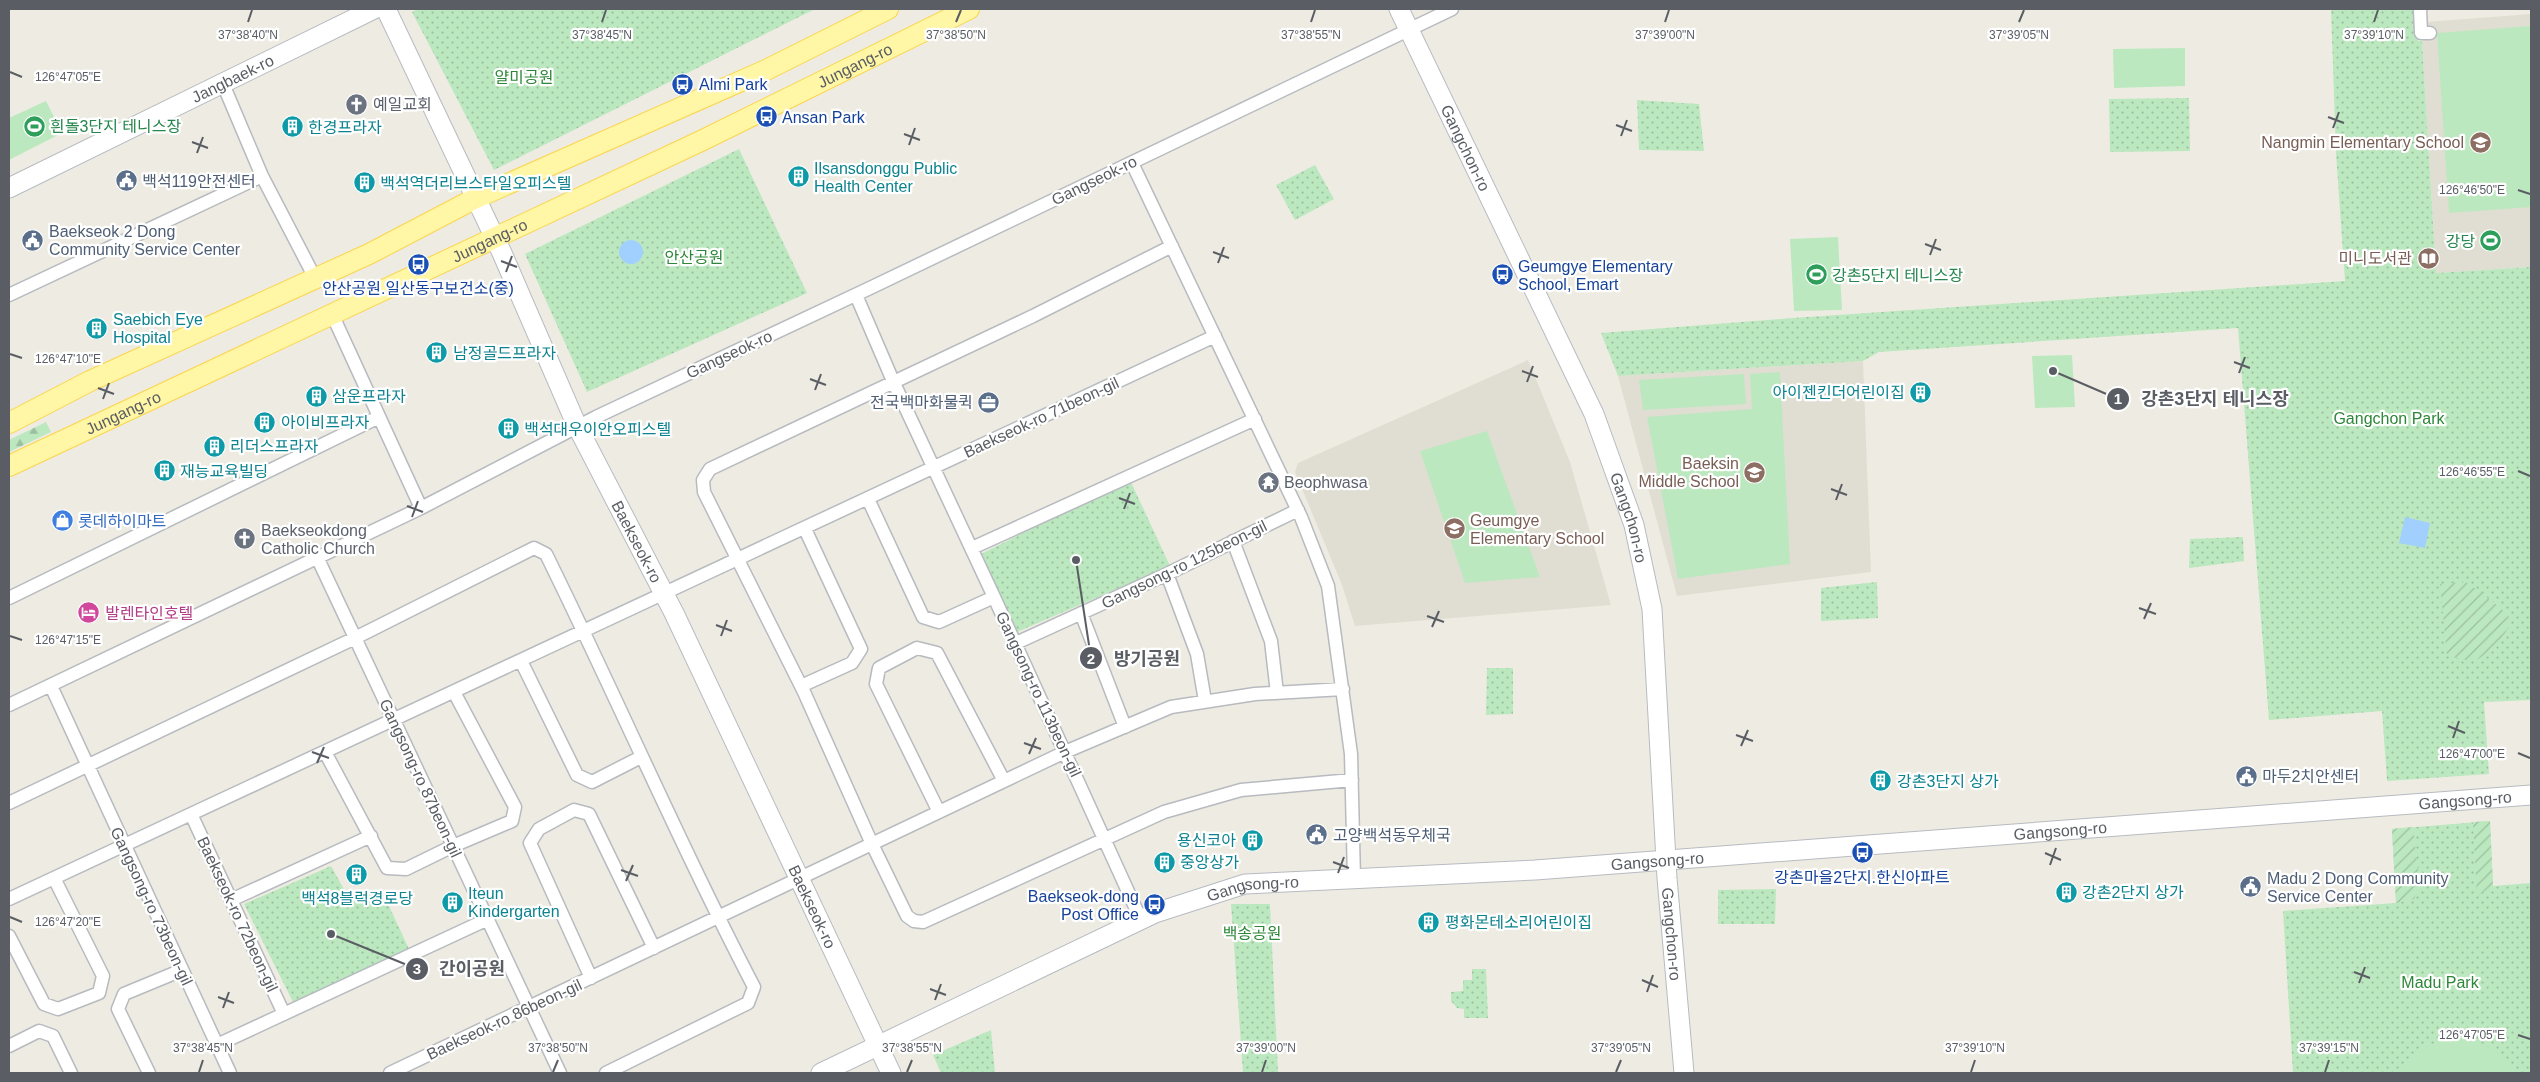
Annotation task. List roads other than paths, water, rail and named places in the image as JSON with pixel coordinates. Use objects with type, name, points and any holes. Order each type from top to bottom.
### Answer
[{"type":"main road","name":"Jangbaek-ro","points":[[9,188],[374,9]]},
{"type":"main road","name":"Baekseok-ro","points":[[386,9],[494,237],[577,426],[664,595],[891,1073]]},
{"type":"main road","points":[[9,423],[90,382],[370,254],[476,198],[766,70],[888,9]]},
{"type":"main road","name":"Jungang-ro","points":[[9,466],[712,135],[970,9]]},
{"type":"main road","name":"Gangchon-ro","points":[[1399,9],[1594,414],[1634,525],[1652,609],[1666,860],[1684,1073]]},
{"type":"main road","name":"Gangsong-ro","points":[[821,1073],[1141,920],[1245,884],[1536,870],[2531,795]]},
{"type":"street","name":"Gangseok-ro","points":[[9,705],[422,508],[577,426],[1132,163],[1409,27],[1452,9]]},
{"type":"street","points":[[2420,9],[2421,33],[2430,33]]},
{"type":"street","points":[[223,84],[262,176],[315,278]]},
{"type":"street","points":[[1132,163],[1298,510],[1328,586],[1351,754],[1354,879]]},
{"type":"street","points":[[9,295],[262,176]]},
{"type":"street","points":[[1172,246],[1034,316],[710,468],[703,480],[704,492],[802,689],[872,844],[907,916],[914,921],[923,922],[1164,812],[1241,790],[1352,780]]},
{"type":"street","name":"Gangsong-ro 113beon-gil","points":[[856,295],[893,381],[1016,643],[1141,920]]},
{"type":"street","points":[[332,314],[378,417],[422,508]]},
{"type":"street","name":"Baekseok-ro 71beon-gil","points":[[664,595],[1215,336]]},
{"type":"street","points":[[9,598],[378,417]]},
{"type":"street","points":[[972,548],[1254,419]]},
{"type":"street","points":[[868,499],[923,617],[939,622],[994,597]]},
{"type":"street","name":"Gangsong-ro 125beon-gil","points":[[1016,643],[1167,574],[1298,510]]},
{"type":"street","points":[[802,689],[852,663],[861,649],[804,529]]},
{"type":"street","points":[[1233,541],[1271,641],[1277,693]]},
{"type":"street","points":[[9,803],[355,638],[534,548],[541,550],[546,554],[718,918],[754,987],[748,1003],[606,1073]]},
{"type":"street","name":"Gangsong-ro 87beon-gil","points":[[317,557],[560,1073]]},
{"type":"street","points":[[1167,574],[1197,654],[1205,701]]},
{"type":"street","points":[[9,899],[664,595]]},
{"type":"street","points":[[1081,613],[1124,727]]},
{"type":"street","points":[[940,812],[876,684],[879,668],[917,648],[937,653],[1004,781]]},
{"type":"street","points":[[521,661],[577,775],[592,782],[642,758]]},
{"type":"street","name":"Gangsong-ro 73beon-gil","points":[[51,686],[230,1073]]},
{"type":"street","name":"Baekseok-ro 86beon-gil","points":[[390,1073],[1065,752],[1171,707],[1277,693],[1343,690]]},
{"type":"street","points":[[325,752],[387,868],[406,869],[453,846],[512,821],[515,806],[454,692]]},
{"type":"street","name":"Baekseok-ro 86beon-gil","points":[[590,978],[530,843],[539,829],[574,810],[589,814],[654,948]]},
{"type":"street","name":"Baekseok-ro 72beon-gil","points":[[191,814],[284,1014]]},
{"type":"street","points":[[231,900],[371,836]]},
{"type":"street","points":[[9,936],[44,1004],[58,1009],[99,993],[103,976],[54,878]]},
{"type":"street","points":[[217,1046],[488,919]]},
{"type":"street","points":[[149,1073],[118,1009],[124,994],[182,970]]},
{"type":"street","points":[[9,1046],[39,1031],[53,1036],[71,1073]]},
{"type":"water","points":[[631,240],[639,244],[643,252],[639,260],[631,264],[623,260],[619,252],[623,244]]},
{"type":"water","points":[[2405,517],[2430,523],[2425,548],[2399,543]]},
{"type":"place","name":"Almi Park","points":[[683,84]]},
{"type":"place","name":"예일교회","points":[[357,104]]},
{"type":"place","name":"Ansan Park","points":[[766,117]]},
{"type":"place","name":"흰돌3단지 테니스장","points":[[34,126]]},
{"type":"place","name":"한경프라자","points":[[292,127]]},
{"type":"place","name":"Nangmin Elementary School","points":[[2480,142]]},
{"type":"place","name":"Ilsansdonggu Public Health Center","points":[[798,177]]},
{"type":"place","name":"백석119안전센터","points":[[126,181]]},
{"type":"place","name":"백석역더리브스타일오피스텔","points":[[364,183]]},
{"type":"place","name":"Baekseok 2 Dong Community Service Center","points":[[33,240]]},
{"type":"place","name":"강당","points":[[2491,241]]},
{"type":"place","name":"미니도서관","points":[[2428,258]]},
{"type":"place","name":"안산공원.일산동구보건소(중)","points":[[418,264]]},
{"type":"place","name":"Geumgye Elementary School, Emart","points":[[1502,275]]},
{"type":"place","name":"강촌5단지 테니스장","points":[[1816,275]]},
{"type":"place","name":"Saebich Eye Hospital","points":[[97,328]]},
{"type":"place","name":"남정골드프라자","points":[[437,353]]},
{"type":"place","name":"강촌3단지 테니스장","points":[[2053,371]]},
{"type":"place","name":"아이젠킨더어린이집","points":[[1921,392]]},
{"type":"place","name":"삼운프라자","points":[[316,396]]},
{"type":"place","name":"전국백마화물퀵","points":[[989,402]]},
{"type":"place","name":"아이비프라자","points":[[265,422]]},
{"type":"place","name":"백석대우이안오피스텔","points":[[508,429]]},
{"type":"place","name":"리더스프라자","points":[[214,446]]},
{"type":"place","name":"재능교육빌딩","points":[[164,471]]},
{"type":"place","name":"Baeksin Middle School","points":[[1755,472]]},
{"type":"place","name":"Beophwasa","points":[[1268,482]]},
{"type":"place","name":"롯데하이마트","points":[[62,521]]},
{"type":"place","name":"Geumgye Elementary School","points":[[1454,529]]},
{"type":"place","name":"Baekseokdong Catholic Church","points":[[245,539]]},
{"type":"place","name":"방기공원","points":[[1076,560]]},
{"type":"place","name":"발렌타인호텔","points":[[89,613]]},
{"type":"place","name":"마두2치안센터","points":[[2246,776]]},
{"type":"place","name":"강촌3단지 상가","points":[[1881,781]]},
{"type":"place","name":"고양백석동우체국","points":[[1317,835]]},
{"type":"place","name":"용신코아","points":[[1252,840]]},
{"type":"place","name":"강촌마을2단지.한신아파트","points":[[1862,853]]},
{"type":"place","name":"중앙상가","points":[[1164,862]]},
{"type":"place","name":"백석8블럭경로당","points":[[357,874]]},
{"type":"place","name":"Madu 2 Dong Community Service Center","points":[[2251,887]]},
{"type":"place","name":"강촌2단지 상가","points":[[2066,892]]},
{"type":"place","name":"Iteun Kindergarten","points":[[452,902]]},
{"type":"place","name":"Baekseok-dong Post Office","points":[[1155,905]]},
{"type":"place","name":"평화몬테소리어린이집","points":[[1429,922]]},
{"type":"place","name":"간이공원","points":[[331,934]]},
{"type":"park label","name":"얄미공원","points":[[524,77]]},
{"type":"park label","name":"안산공원","points":[[694,257]]},
{"type":"park label","name":"Gangchon Park","points":[[2389,418]]},
{"type":"park label","name":"백송공원","points":[[1252,933]]},
{"type":"park label","name":"Madu Park","points":[[2440,982]]}]
